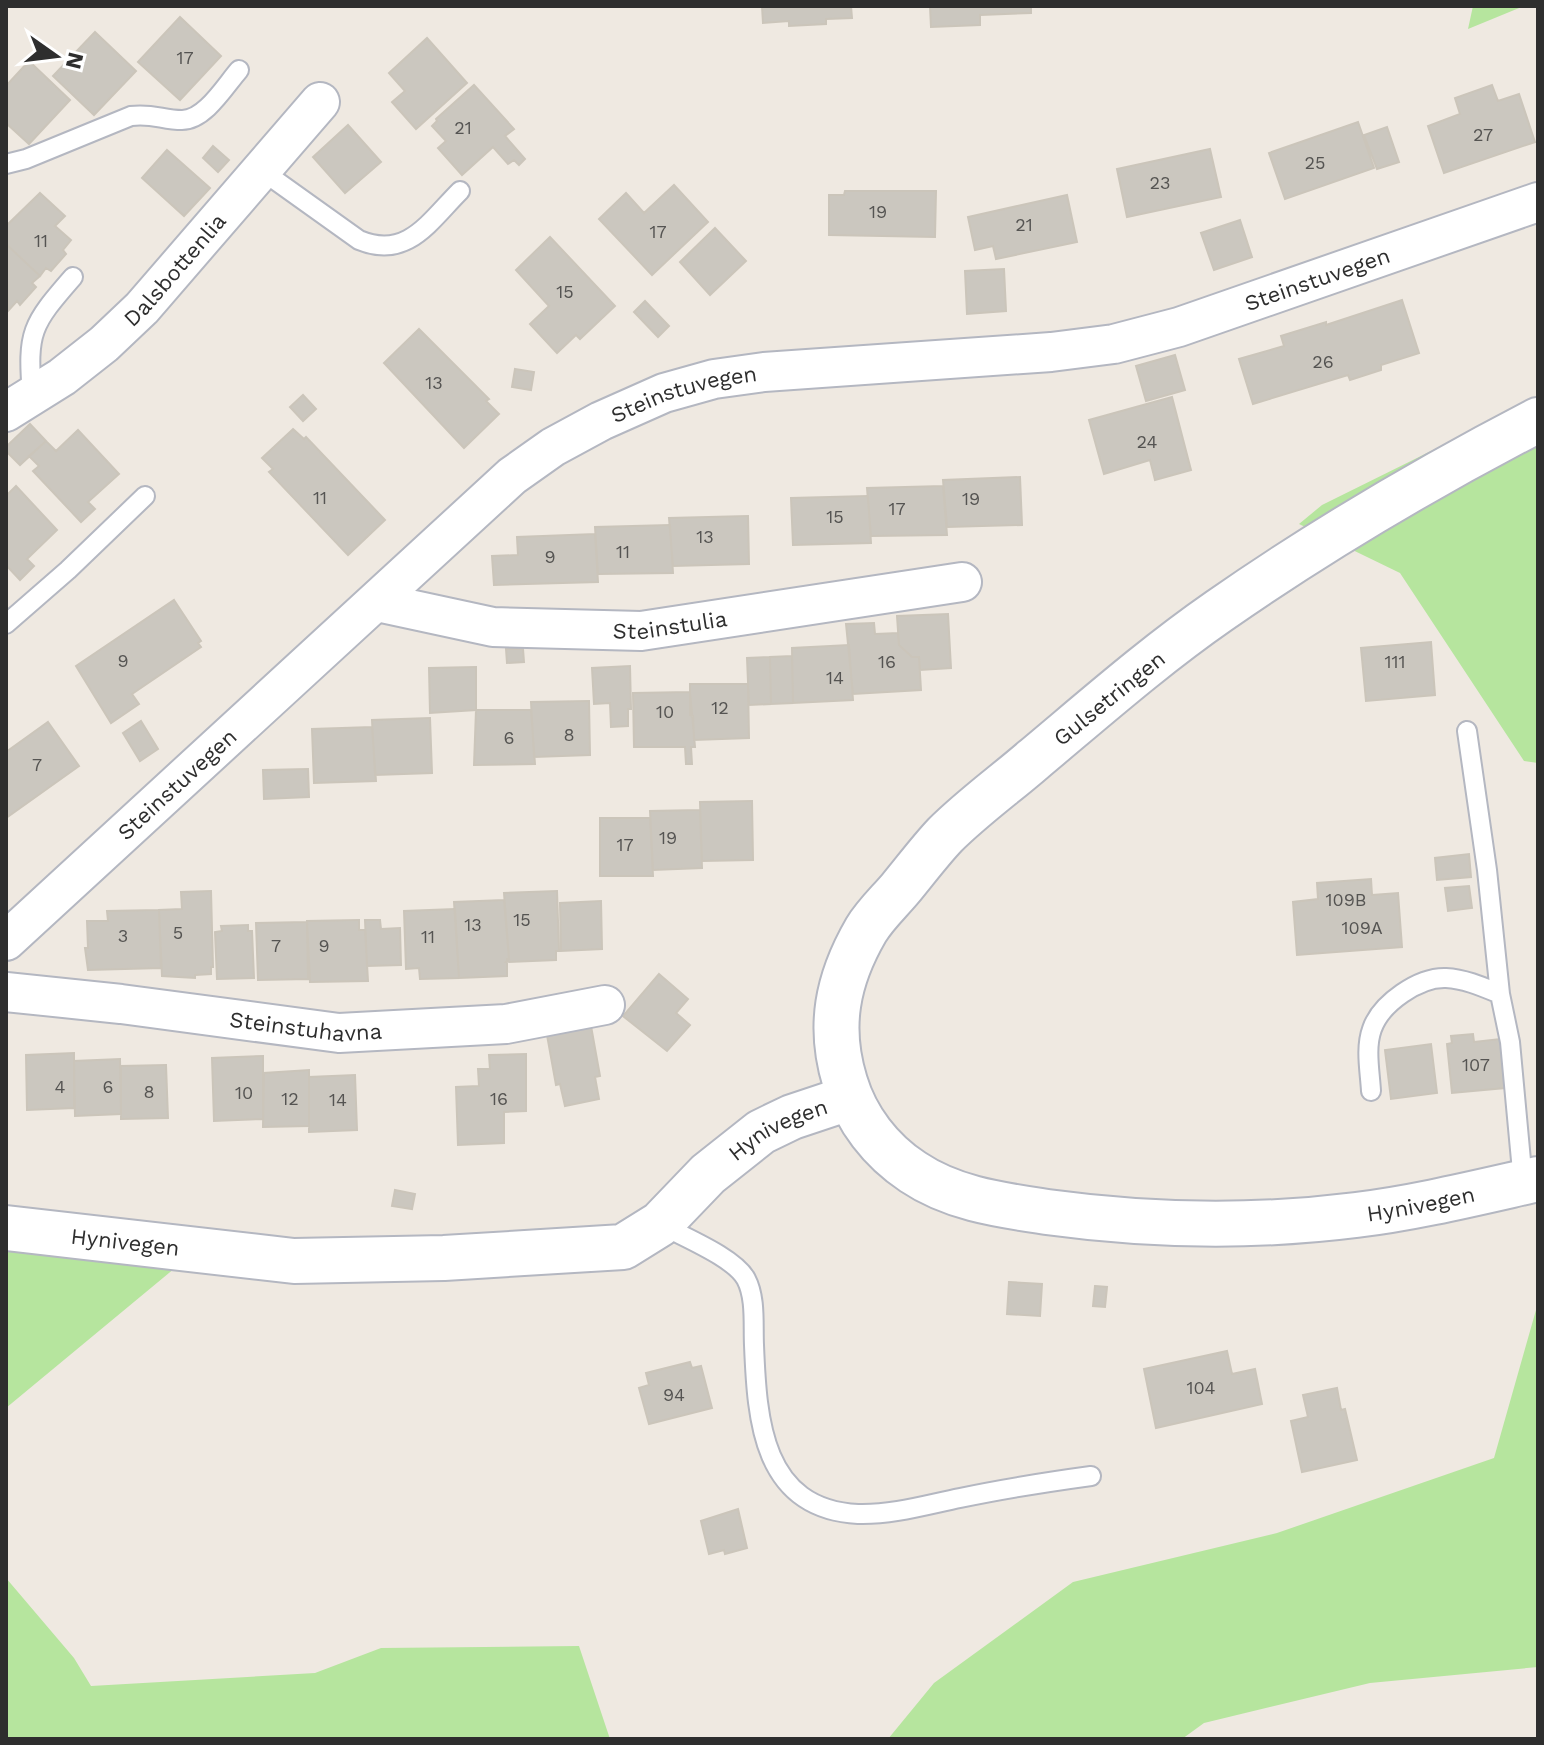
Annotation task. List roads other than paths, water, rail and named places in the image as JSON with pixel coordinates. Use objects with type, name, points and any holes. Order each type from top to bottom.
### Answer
[{"type":"main road","name":"Gulsetringen","points":[[849,1098],[838,1060],[834,1028],[849,966],[867,927],[947,833],[1122,686],[1216,612],[1323,542],[1468,456],[1538,420]]},
{"type":"main road","name":"Hynivegen","points":[[6,1228],[294,1261],[444,1258],[623,1247],[660,1224],[708,1174],[761,1132],[792,1117],[849,1098],[865,1126],[884,1149],[911,1172],[935,1185],[981,1201],[1074,1215],[1150,1223],[1267,1224],[1360,1215],[1530,1180]]},
{"type":"street","name":"Dalsbottenlia","points":[[19,404],[62,377],[104,344],[142,308],[320,102]]},
{"type":"street","name":"Steinstuvegen","points":[[6,941],[512,476],[553,447],[664,393],[714,379],[764,372],[1051,352],[1114,344],[1179,327],[1538,202]]},
{"type":"street","name":"Steinstulia","points":[[377,602],[493,627],[641,631],[962,582]]},
{"type":"street","name":"Steinstuhavna","points":[[6,992],[339,1033],[506,1024],[605,1005]]},
{"type":"lane","points":[[6,164],[26,159],[131,116],[148,113],[179,120],[189,119],[202,112],[239,70]]},
{"type":"lane","points":[[261,170],[359,240],[384,247],[395,247],[408,240],[460,191]]},
{"type":"lane","points":[[19,404],[33,331],[46,308],[73,277]]},
{"type":"lane","points":[[6,624],[145,496]]},
{"type":"lane","points":[[1467,731],[1487,870],[1500,994],[1530,1180]]},
{"type":"lane","points":[[1371,1091],[1369,1052],[1372,1028],[1398,995],[1444,977],[1500,994]]},
{"type":"lane","points":[[660,1224],[738,1267],[747,1281],[752,1300],[761,1412],[770,1457],[780,1476],[794,1492],[812,1503],[833,1510],[886,1513],[1028,1484],[1091,1476]]}]
